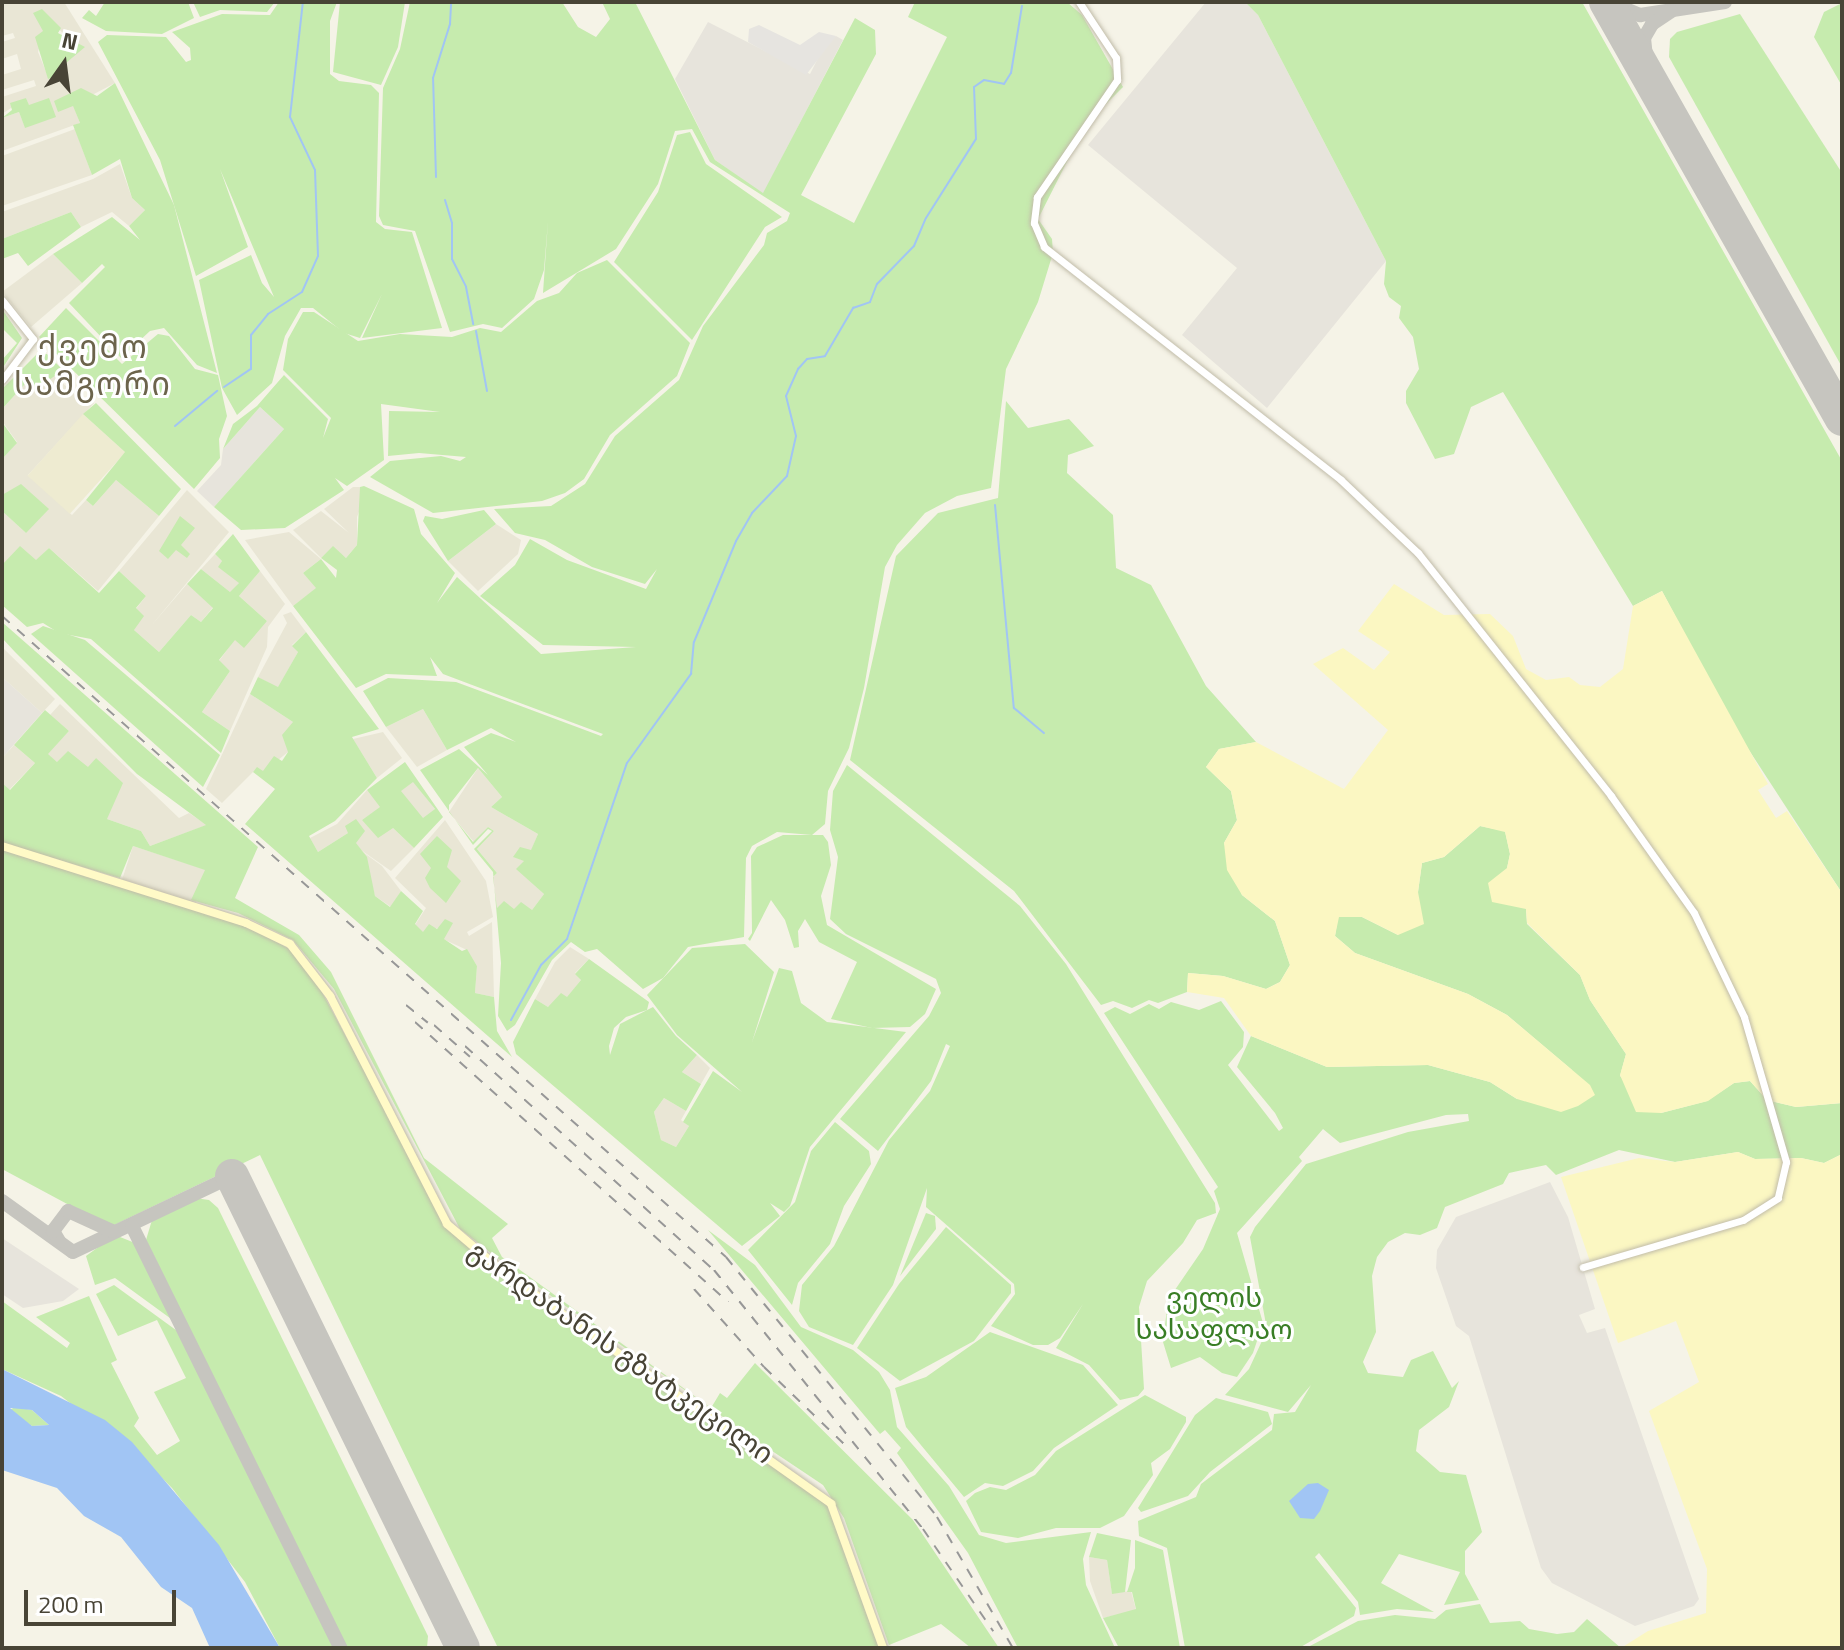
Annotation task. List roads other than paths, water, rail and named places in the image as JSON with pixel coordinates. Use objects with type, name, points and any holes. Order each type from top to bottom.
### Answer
[{"type":"main road","name":"გარდაბანის გზატკეცილი","points":[[2,846],[246,923],[277,936],[305,958],[330,996],[447,1224],[501,1270],[831,1504],[883,1648]]},
{"type":"street","points":[[1079,2],[1116,58],[1117,80],[1115,90],[1040,189],[1033,211],[1037,236],[1054,258],[1341,480],[1418,553],[1611,796],[1685,900],[1716,952],[1744,1017],[1786,1162],[1778,1198],[1743,1220],[1583,1267]]},
{"type":"street","points":[[2,300],[33,339],[2,380]]},
{"type":"water","points":[[2,1369],[105,1420],[132,1442],[219,1545],[280,1648],[210,1648],[192,1608],[161,1587],[121,1537],[84,1516],[57,1488],[2,1470]],"holes":[[[10,1408],[32,1410],[49,1425],[32,1426]]]},
{"type":"water","points":[[1318,1483],[1329,1490],[1320,1511],[1314,1519],[1300,1518],[1289,1501],[1308,1484]]},
{"type":"waterway","points":[[224,387],[251,369],[251,335],[268,314],[302,292],[318,256],[315,170],[290,117],[303,2]]},
{"type":"waterway","points":[[436,177],[433,78],[450,24],[451,2]]},
{"type":"waterway","points":[[511,1020],[541,965],[567,939],[627,763],[691,674],[694,642],[736,541],[752,513],[787,476],[796,436],[786,396],[798,369],[807,359],[825,356],[853,308],[870,302],[877,284],[914,246],[926,218],[976,139],[974,87],[984,80],[1004,84],[1011,73],[1022,6]]},
{"type":"waterway","points":[[445,200],[452,223],[452,259],[466,287],[473,324]]},
{"type":"waterway","points":[[476,331],[487,391]]},
{"type":"waterway","points":[[175,426],[217,391]]},
{"type":"waterway","points":[[995,505],[1014,708],[1044,733]]},
{"type":"railway","points":[[2,616],[726,1257],[937,1517],[1013,1648]]},
{"type":"railway","points":[[406,1005],[428,1023]]},
{"type":"railway","points":[[415,1022],[728,1302]]},
{"type":"railway","points":[[434,1025],[470,1057]]},
{"type":"railway","points":[[465,1046],[714,1270],[923,1529],[993,1631]]},
{"type":"railway","points":[[694,1289],[764,1367],[847,1447]]},
{"type":"district","name":"ქვემო სამგორი","points":[[93,366]]},
{"type":"park label","name":"ველის სასაფლაო","points":[[1214,1313]]}]
